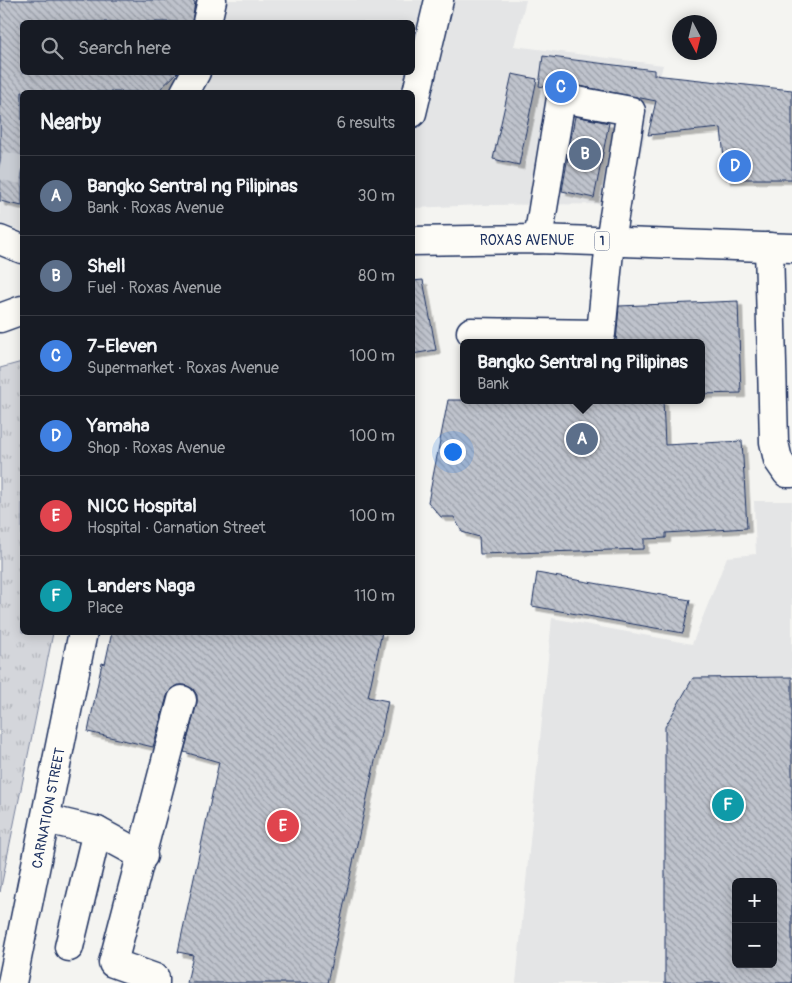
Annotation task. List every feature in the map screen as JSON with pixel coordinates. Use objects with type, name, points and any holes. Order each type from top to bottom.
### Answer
[{"type":"main road","points":[[207,20],[212,0]]},
{"type":"main road","points":[[415,100],[439,0]]},
{"type":"main road","points":[[186,90],[194,75]]},
{"type":"main road","points":[[471,332],[601,334],[610,242],[631,111],[561,98],[538,239]]},
{"type":"main road","name":"ROXAS AVENUE","points":[[415,241],[538,239],[781,248]]},
{"type":"main road","points":[[0,240],[20,248]]},
{"type":"main road","points":[[781,248],[774,442],[778,460],[787,473],[792,473]]},
{"type":"main road","points":[[0,318],[20,311]]},
{"type":"main road","name":"CARNATION STREET","points":[[12,983],[82,635]]},
{"type":"main road","points":[[155,983],[155,978],[113,963],[143,856],[182,700]]},
{"type":"main road","points":[[46,819],[97,831],[143,856]]},
{"type":"main road","points":[[69,947],[97,831]]},
{"type":"shaded area","points":[[0,0],[526,0],[514,46],[663,65],[628,204],[482,205],[415,208],[415,90],[20,90],[20,230],[0,223]]},
{"type":"shaded area","points":[[754,501],[792,501],[792,983],[516,983],[552,618],[692,644],[727,557],[756,554]]},
{"type":"green space","points":[[20,363],[20,635],[53,635],[0,892],[0,368]]},
{"type":"building","points":[[0,0],[191,0],[195,2],[192,20],[20,20],[20,75],[175,75],[159,90],[20,90],[20,206],[0,201]]},
{"type":"building","points":[[543,56],[654,70],[654,75],[792,90],[792,179],[726,179],[721,128],[648,135],[656,101],[564,83],[556,83],[550,88],[539,86]]},
{"type":"building","points":[[512,74],[537,79],[519,165],[493,159]]},
{"type":"building","points":[[575,116],[609,123],[594,198],[562,191]]},
{"type":"building","points":[[423,280],[436,350],[415,354],[415,281]]},
{"type":"building","points":[[738,301],[741,393],[705,394],[705,339],[616,339],[619,306]]},
{"type":"building","points":[[448,400],[460,400],[460,404],[663,404],[665,445],[742,441],[747,528],[666,533],[666,538],[644,539],[644,549],[480,554],[479,537],[462,532],[454,517],[441,517],[428,502]]},
{"type":"building","points":[[537,573],[690,600],[683,633],[532,606]]},
{"type":"building","points":[[111,635],[381,635],[368,697],[388,701],[327,983],[187,983],[193,955],[178,952],[219,762],[184,752],[197,703],[197,695],[193,689],[185,685],[177,685],[171,689],[167,696],[153,747],[88,732],[102,663],[105,664]]},
{"type":"building","points":[[792,677],[792,983],[665,983],[665,727],[693,678]]},
{"type":"tunnel","points":[[0,165],[20,170]]},
{"type":"place","name":"7-Eleven","points":[[561,87]]},
{"type":"place","name":"Shell","points":[[585,154]]},
{"type":"place","name":"Yamaha","points":[[735,166]]},
{"type":"place","name":"Bangko Sentral ng Pilipinas","points":[[582,439]]},
{"type":"place","name":"Landers Naga","points":[[728,805]]},
{"type":"place","name":"NICC Hospital","points":[[283,826]]}]
